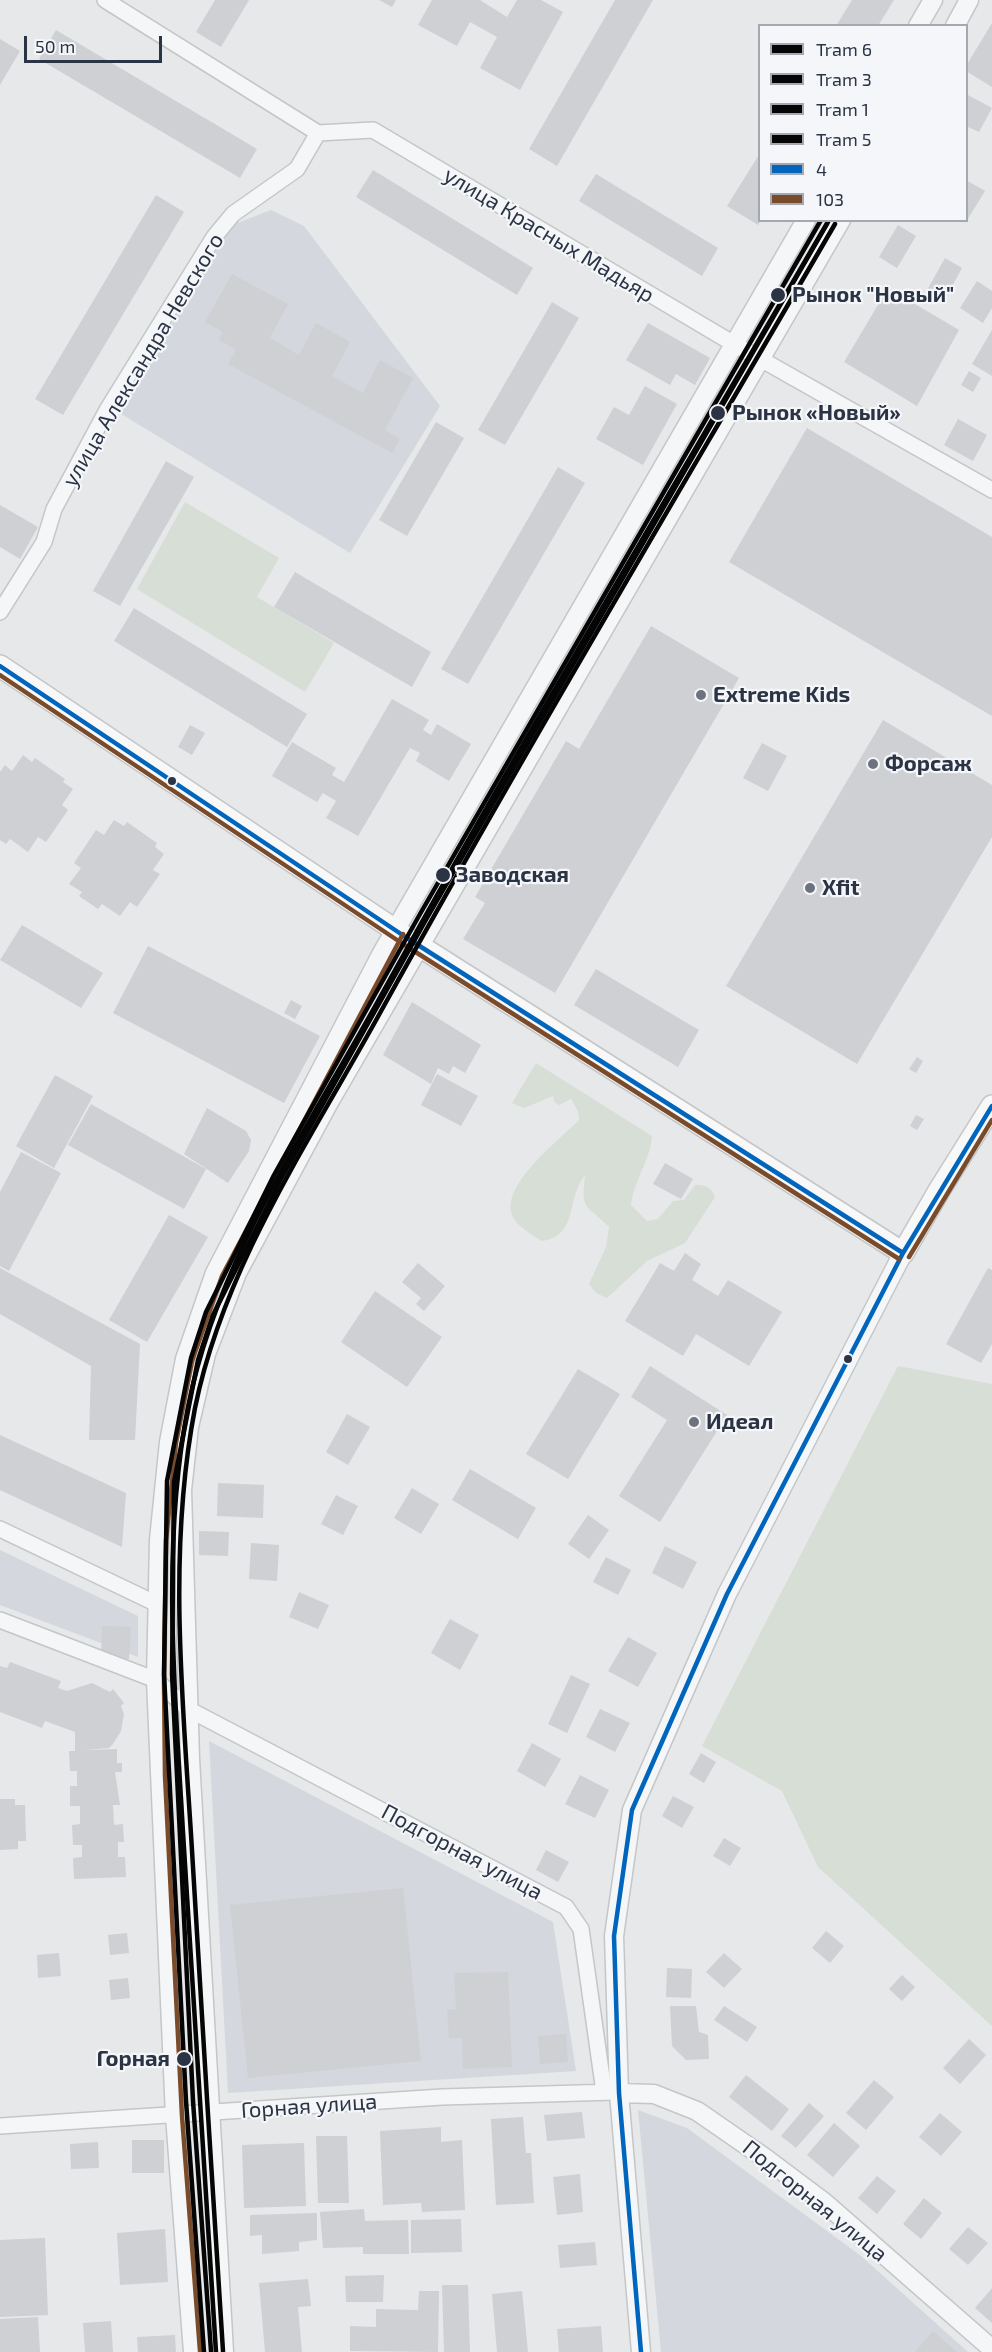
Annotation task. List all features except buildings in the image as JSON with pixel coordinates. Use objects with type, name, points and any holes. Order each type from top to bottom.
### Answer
[{"type":"main road","points":[[0,666],[396,930],[903,1252],[992,1106]]},
{"type":"street","points":[[105,0],[318,134]]},
{"type":"street","points":[[919,24],[933,0]]},
{"type":"street","points":[[956,24],[969,0]]},
{"type":"street","name":"улица Красных Мадьяр","points":[[318,134],[373,130],[734,344],[992,490]]},
{"type":"street","name":"улица Александра Невского","points":[[0,612],[44,542],[54,509],[107,410],[214,237],[233,214],[297,169],[318,134]]},
{"type":"street","points":[[193,2352],[175,2116],[156,1680],[159,1540],[169,1442],[185,1359],[215,1273],[396,930],[805,222]]},
{"type":"street","points":[[225,2352],[188,1709],[182,1490],[189,1427],[206,1354],[237,1273],[328,1104],[422,946],[840,222]]},
{"type":"street","points":[[641,2352],[612,2092],[614,1936],[632,1810],[728,1594],[903,1252]]},
{"type":"street","points":[[0,1529],[157,1604]]},
{"type":"street","points":[[0,1620],[156,1680]]},
{"type":"street","name":"Подгорная улица","points":[[156,1680],[188,1709],[566,1907],[581,1929],[612,2092],[654,2094],[697,2111],[825,2203],[992,2349]]},
{"type":"street","name":"Горная улица","points":[[0,2126],[442,2097],[612,2092]]},
{"type":"shaded area","points":[[271,210],[304,226],[440,406],[350,553],[118,412],[232,225]]},
{"type":"shaded area","points":[[185,502],[279,558],[257,597],[334,643],[305,692],[137,589]]},
{"type":"shaded area","points":[[536,1063],[652,1136],[631,1205],[647,1221],[658,1219],[673,1201],[684,1200],[695,1185],[708,1187],[715,1197],[685,1243],[647,1261],[607,1298],[596,1293],[589,1284],[606,1247],[609,1227],[586,1206],[585,1175],[575,1194],[567,1224],[554,1238],[542,1241],[522,1227],[513,1217],[511,1205],[514,1191],[534,1164],[579,1120],[578,1111],[571,1099],[559,1105],[554,1102],[553,1096],[524,1108],[512,1103]]},
{"type":"shaded area","points":[[898,1366],[992,1384],[992,2026],[818,1867],[782,1791],[702,1746]]},
{"type":"shaded area","points":[[0,1550],[138,1616],[138,1657],[0,1605]]},
{"type":"shaded area","points":[[209,1741],[553,1922],[576,2071],[228,2093]]},
{"type":"shaded area","points":[[638,2110],[687,2128],[861,2256],[968,2352],[661,2352]]},
{"type":"tram line","name":"6","points":[[204,2352],[186,2101],[164,1674],[167,1481],[191,1358],[206,1312],[274,1175],[420,914],[820,222]]},
{"type":"tram line","name":"1","points":[[216,2352],[172,1620],[172,1566],[180,1460],[188,1407],[202,1353],[220,1300],[242,1248],[294,1147],[488,805],[828,222]]},
{"type":"tram line","name":"3","points":[[211,2351],[193,2101],[172,1674],[174,1482],[198,1360],[213,1315],[281,1179],[427,918],[827,224]]},
{"type":"tram line","name":"5","points":[[223,2351],[184,1728],[179,1567],[187,1461],[195,1408],[208,1355],[226,1304],[272,1204],[548,716],[835,224]]},
{"type":"transit line","name":"4","points":[[0,666],[407,938],[903,1253]]},
{"type":"transit line","name":"103","points":[[0,675],[403,944],[899,1259]]},
{"type":"transit line","name":"103","points":[[200,2351],[182,2116],[165,1776],[166,1540],[176,1443],[192,1361],[222,1276],[403,934]]},
{"type":"transit line","name":"4","points":[[641,2352],[619,2093],[614,1936],[632,1810],[727,1594],[903,1253],[992,1106]]},
{"type":"transit line","name":"103","points":[[909,1257],[992,1120]]},
{"type":"place","name":"Рынок \"Новый\"","points":[[778,295]]},
{"type":"place","name":"Рынок «Новый»","points":[[718,413]]},
{"type":"place","name":"Extreme Kids","points":[[701,695]]},
{"type":"place","name":"Форсаж","points":[[873,764]]},
{"type":"place","name":"Заводская","points":[[443,875]]},
{"type":"place","name":"Xfit","points":[[810,888]]},
{"type":"place","name":"Идеал","points":[[694,1422]]},
{"type":"place","name":"Горная","points":[[184,2059]]}]
